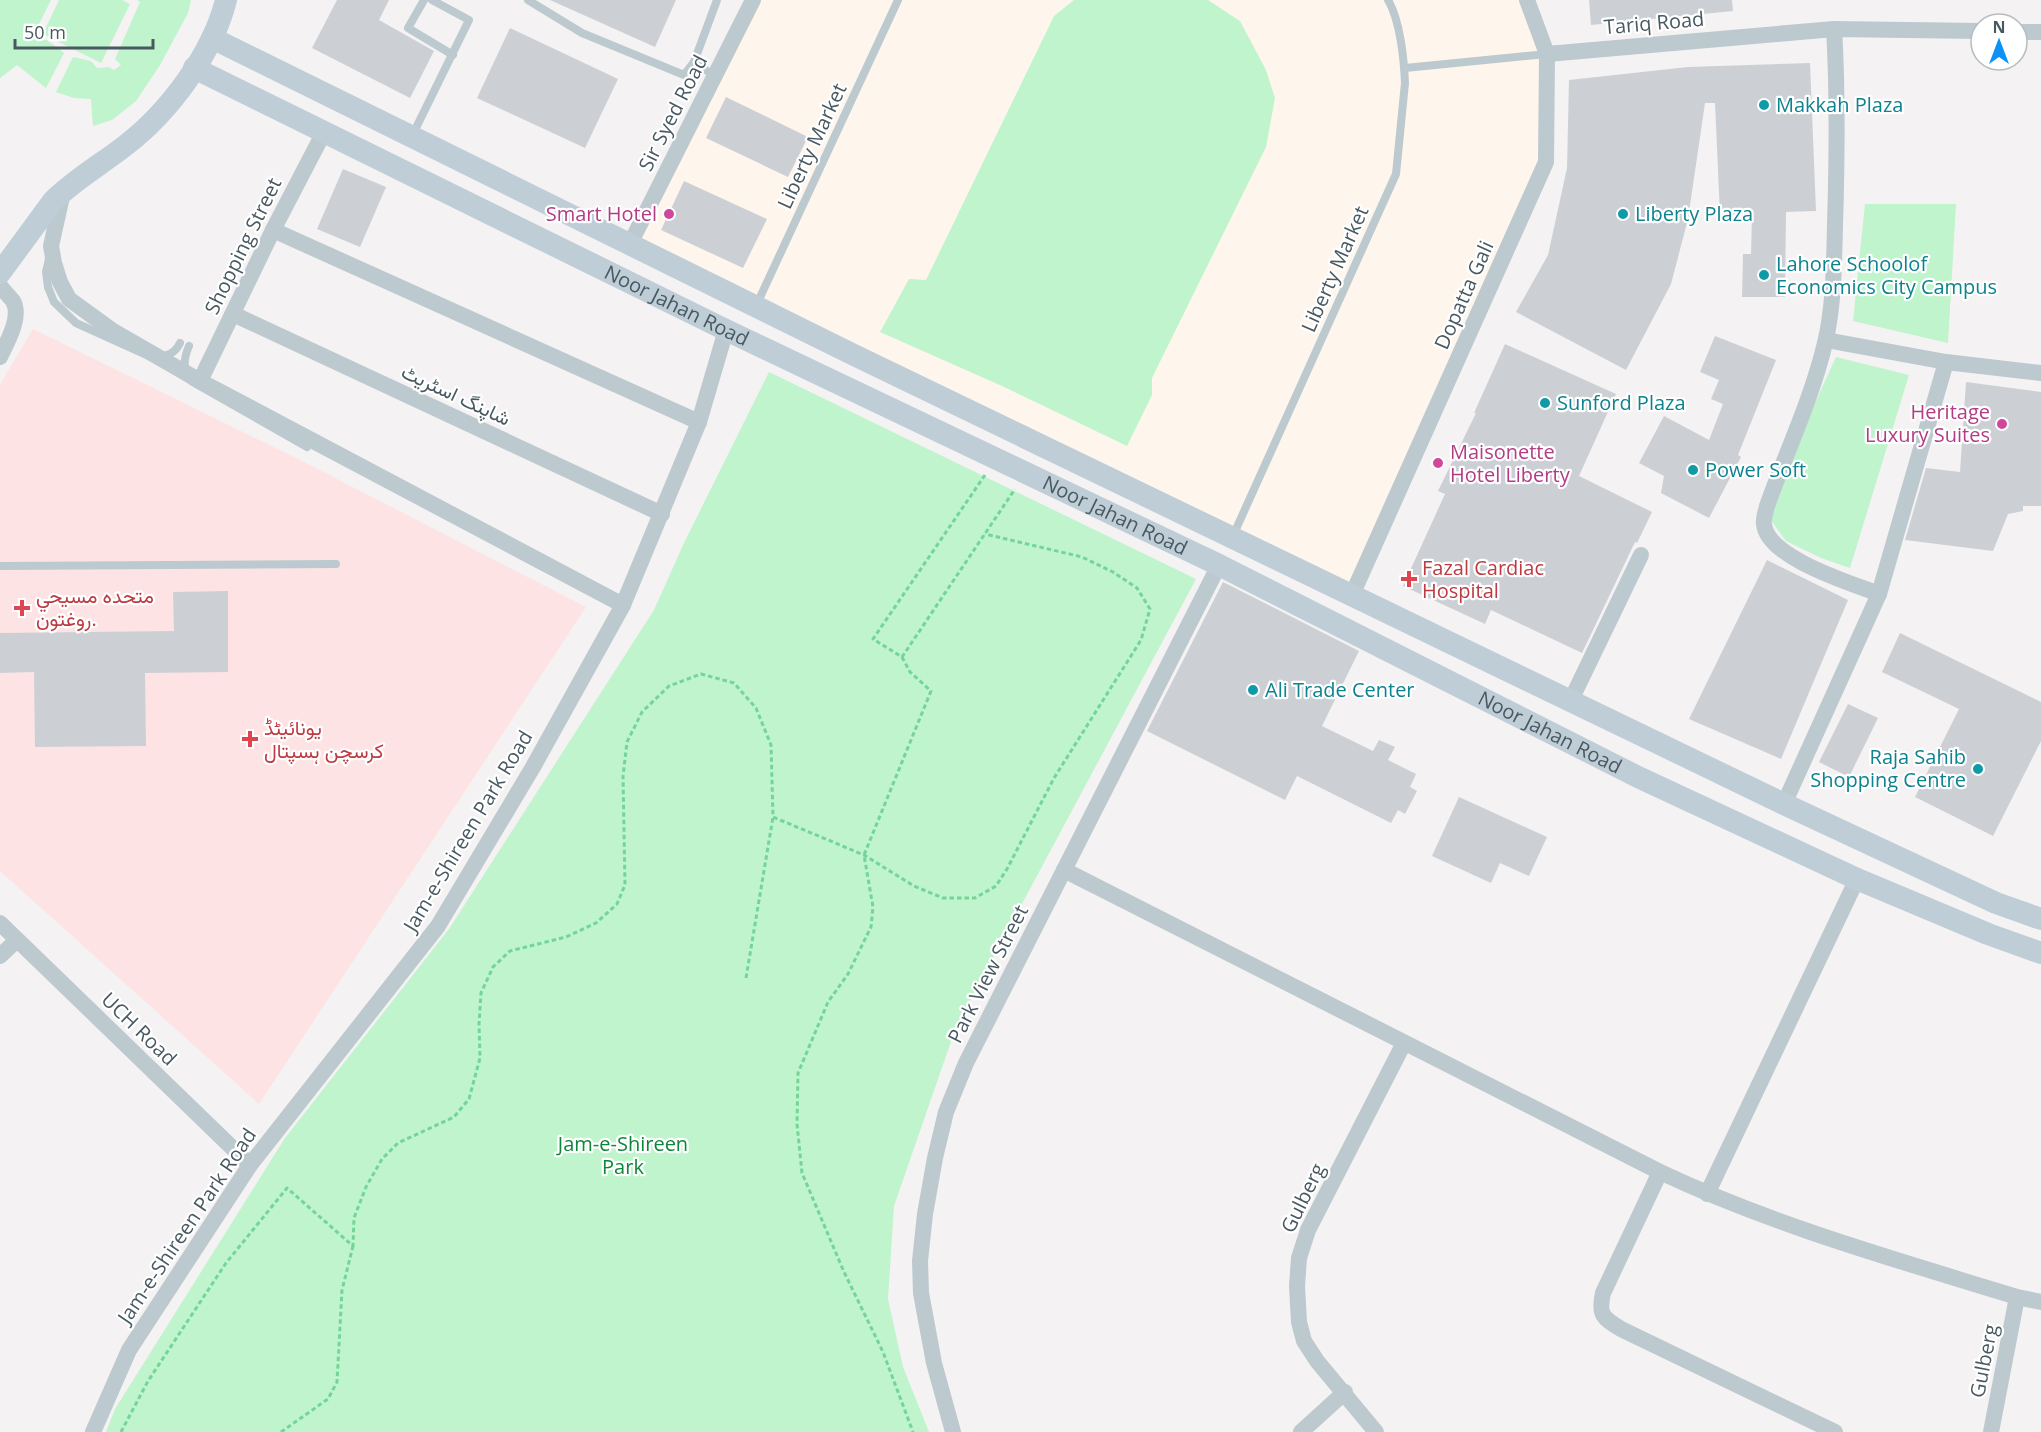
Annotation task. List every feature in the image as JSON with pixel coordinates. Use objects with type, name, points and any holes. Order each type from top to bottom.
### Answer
[{"type":"street","points":[[0,273],[58,196],[128,143],[154,119],[194,68],[212,38],[226,0]]},
{"type":"street","name":"Sir Syed Road","points":[[630,244],[753,0]]},
{"type":"street","name":"Dopatta Gali","points":[[1352,595],[1546,162],[1547,54],[1527,0]]},
{"type":"street","points":[[1834,29],[1837,75],[1837,166],[1834,272],[1826,340],[1819,367],[1767,506],[1764,526],[1773,543],[1799,562],[1879,594]]},
{"type":"street","name":"Tariq Road","points":[[1547,54],[1834,29],[1969,31]]},
{"type":"street","name":"Noor Jahan Road","points":[[212,38],[755,306],[1784,804],[1996,903],[2041,919]]},
{"type":"street","name":"Noor Jahan Road","points":[[194,68],[726,330],[1219,565],[1638,777],[1857,879],[1988,934],[2041,953]]},
{"type":"street","name":"Shopping Street","points":[[200,381],[273,230],[324,132]]},
{"type":"street","points":[[58,196],[51,246],[60,282],[69,299],[113,331],[200,381],[623,605]]},
{"type":"street","points":[[273,230],[699,422]]},
{"type":"street","points":[[0,286],[14,303],[16,314],[10,338],[0,357]]},
{"type":"street","name":"شاپنگ اسٹریٹ","points":[[232,314],[662,514]]},
{"type":"street","name":"Jam-e-Shireen Park Road","points":[[93,1432],[129,1350],[250,1166],[438,926],[533,767],[623,605],[699,422],[726,330]]},
{"type":"street","points":[[1826,340],[1946,362],[2041,373]]},
{"type":"street","points":[[1784,804],[1879,594],[1946,362]]},
{"type":"street","points":[[1571,700],[1641,555]]},
{"type":"street","name":"Park View Street","points":[[953,1432],[934,1363],[921,1293],[920,1261],[934,1158],[946,1112],[966,1063],[1219,565]]},
{"type":"street","points":[[1064,870],[1707,1194],[1858,1249],[2017,1298],[2041,1302]]},
{"type":"street","points":[[1707,1194],[1857,879]]},
{"type":"street","name":"UCH Road","points":[[0,923],[250,1166]]},
{"type":"street","points":[[0,956],[17,940]]},
{"type":"street","name":"Gulberg","points":[[1376,1432],[1317,1361],[1304,1341],[1299,1322],[1297,1286],[1299,1257],[1308,1230],[1404,1043]]},
{"type":"street","points":[[1660,1172],[1603,1293],[1600,1306],[1604,1319],[1834,1432]]},
{"type":"street","name":"Gulberg","points":[[1991,1432],[2017,1298]]},
{"type":"street","points":[[1301,1432],[1345,1392]]},
{"type":"lane","points":[[424,0],[408,28],[453,55]]},
{"type":"lane","points":[[412,137],[469,20],[432,0]]},
{"type":"lane","points":[[528,0],[582,33],[684,75],[694,62],[717,0]]},
{"type":"lane","name":"Liberty Market","points":[[755,306],[898,0]]},
{"type":"lane","name":"Liberty Market","points":[[1232,538],[1396,174],[1406,83],[1394,9],[1388,0]]},
{"type":"lane","points":[[1405,68],[1547,54]]},
{"type":"lane","points":[[694,62],[716,77]]},
{"type":"lane","points":[[51,246],[46,272],[48,287],[54,302],[76,323],[149,356],[159,358],[169,355],[178,348],[180,343]]},
{"type":"lane","points":[[189,346],[184,361],[186,373],[191,381],[308,447],[343,457]]},
{"type":"lane","points":[[0,566],[336,564]]},
{"type":"path","points":[[913,1432],[883,1352],[844,1272],[802,1173],[797,1124],[798,1073],[828,1002],[848,974],[871,927],[873,907],[864,855],[931,691],[910,672],[902,657],[873,639],[996,459]]},
{"type":"path","points":[[902,657],[1026,473]]},
{"type":"path","points":[[773,817],[864,855],[914,886],[943,898],[975,898],[996,886],[1054,778],[1141,640],[1150,609],[1137,588],[1082,557],[985,534]]},
{"type":"path","points":[[281,1432],[328,1399],[337,1382],[342,1290],[353,1246],[354,1218],[366,1187],[382,1159],[398,1143],[454,1117],[469,1099],[480,1058],[481,993],[493,967],[510,951],[566,937],[596,923],[616,904],[625,885],[623,776],[627,742],[642,712],[669,686],[701,674],[734,683],[756,708],[771,745],[773,817],[746,978]]},
{"type":"path","points":[[121,1432],[148,1381],[226,1263],[287,1188],[353,1246]]},
{"type":"shaded area","points":[[753,0],[1527,0],[1547,54],[1546,162],[1352,590],[630,244]]},
{"type":"shaded area","name":"یونائیٹڈ کرسچن ہسپتال","points":[[33,329],[300,460],[586,607],[259,1104],[0,871],[0,385]]},
{"type":"green space","points":[[0,0],[51,0],[34,34],[39,40],[47,40],[64,53],[46,88],[17,65],[0,78]]},
{"type":"green space","points":[[59,0],[122,0],[130,4],[101,63],[43,34]]},
{"type":"green space","points":[[137,0],[191,0],[188,13],[160,65],[136,101],[112,120],[93,126],[91,99],[74,98],[56,92],[73,57],[91,61],[97,68],[109,67],[114,70],[121,65],[115,59],[140,2]]},
{"type":"green space","points":[[1074,0],[1208,0],[1240,21],[1266,70],[1275,98],[1266,147],[1152,378],[1152,395],[1127,446],[1002,386],[880,332],[909,279],[926,280],[1054,16]]},
{"type":"green space","points":[[1865,204],[1956,204],[1948,343],[1853,321]]},
{"type":"green space","points":[[1836,357],[1909,375],[1850,568],[1821,558],[1786,541],[1765,512]]},
{"type":"green space","name":"Jam-e-Shireen Park","points":[[769,372],[1196,579],[956,1027],[894,1206],[888,1299],[903,1367],[929,1432],[106,1432],[115,1409],[285,1138],[449,929],[654,610],[684,543]]},
{"type":"building","points":[[337,0],[389,0],[379,20],[434,51],[410,98],[312,48]]},
{"type":"building","points":[[550,0],[676,0],[655,47]]},
{"type":"building","points":[[1589,0],[1732,0],[1733,11],[1591,25]]},
{"type":"building","points":[[510,28],[618,79],[585,148],[477,98]]},
{"type":"building","name":"Liberty Plaza","points":[[1810,63],[1816,211],[1786,212],[1785,297],[1742,297],[1743,254],[1751,254],[1752,214],[1720,215],[1715,103],[1705,103],[1688,219],[1671,284],[1626,370],[1516,312],[1548,255],[1567,168],[1569,80],[1688,67]]},
{"type":"building","points":[[726,97],[808,137],[788,177],[706,138]]},
{"type":"building","points":[[343,169],[386,187],[360,247],[317,229]]},
{"type":"building","name":"Smart Hotel","points":[[684,181],[767,219],[743,268],[661,230]]},
{"type":"building","points":[[1715,336],[1776,360],[1738,455],[1741,457],[1709,518],[1661,493],[1664,476],[1639,463],[1664,416],[1709,440],[1723,404],[1711,399],[1719,380],[1700,372]]},
{"type":"building","points":[[1505,344],[1616,394],[1579,476],[1652,512],[1637,543],[1635,542],[1582,653],[1491,610],[1485,624],[1403,586],[1445,494],[1438,491],[1476,413],[1474,413]]},
{"type":"building","points":[[1966,382],[2041,392],[2041,506],[2023,506],[2023,511],[2008,514],[1993,551],[1905,540],[1926,468],[1960,472]]},
{"type":"building","points":[[1767,560],[1848,600],[1781,759],[1689,719]]},
{"type":"building","name":"Ali Trade Center","points":[[1223,582],[1359,651],[1322,726],[1373,751],[1379,740],[1395,747],[1388,760],[1416,774],[1410,787],[1417,791],[1405,814],[1398,810],[1391,823],[1297,776],[1285,800],[1147,731]]},
{"type":"building","points":[[228,591],[228,672],[145,673],[146,746],[35,747],[34,672],[0,673],[0,633],[174,631],[173,592]]},
{"type":"building","name":"Raja Sahib Shopping Centre","points":[[1900,633],[2041,702],[2041,741],[1993,836],[1915,797],[1959,709],[1882,672]]},
{"type":"building","points":[[1848,704],[1878,718],[1849,777],[1819,762]]},
{"type":"building","points":[[1459,797],[1547,837],[1529,876],[1500,863],[1491,883],[1432,856]]},
{"type":"place","name":"Makkah Plaza","points":[[1764,105]]},
{"type":"place","name":"Smart Hotel","points":[[669,214]]},
{"type":"place","name":"Liberty Plaza","points":[[1623,214]]},
{"type":"place","name":"Lahore Schoolof Economics City Campus","points":[[1764,275]]},
{"type":"place","name":"Sunford Plaza","points":[[1545,403]]},
{"type":"place","name":"Heritage Luxury Suites","points":[[2002,424]]},
{"type":"place","name":"Maisonette Hotel Liberty","points":[[1438,463]]},
{"type":"place","name":"Power Soft","points":[[1693,470]]},
{"type":"place","name":"Fazal Cardiac Hospital","points":[[1409,579]]},
{"type":"place","name":"متحده مسیحي روغتون.","points":[[22,608]]},
{"type":"place","name":"Ali Trade Center","points":[[1253,690]]},
{"type":"place","name":"یونائیٹڈ کرسچن ہسپتال","points":[[250,739]]},
{"type":"place","name":"Raja Sahib Shopping Centre","points":[[1978,769]]}]
